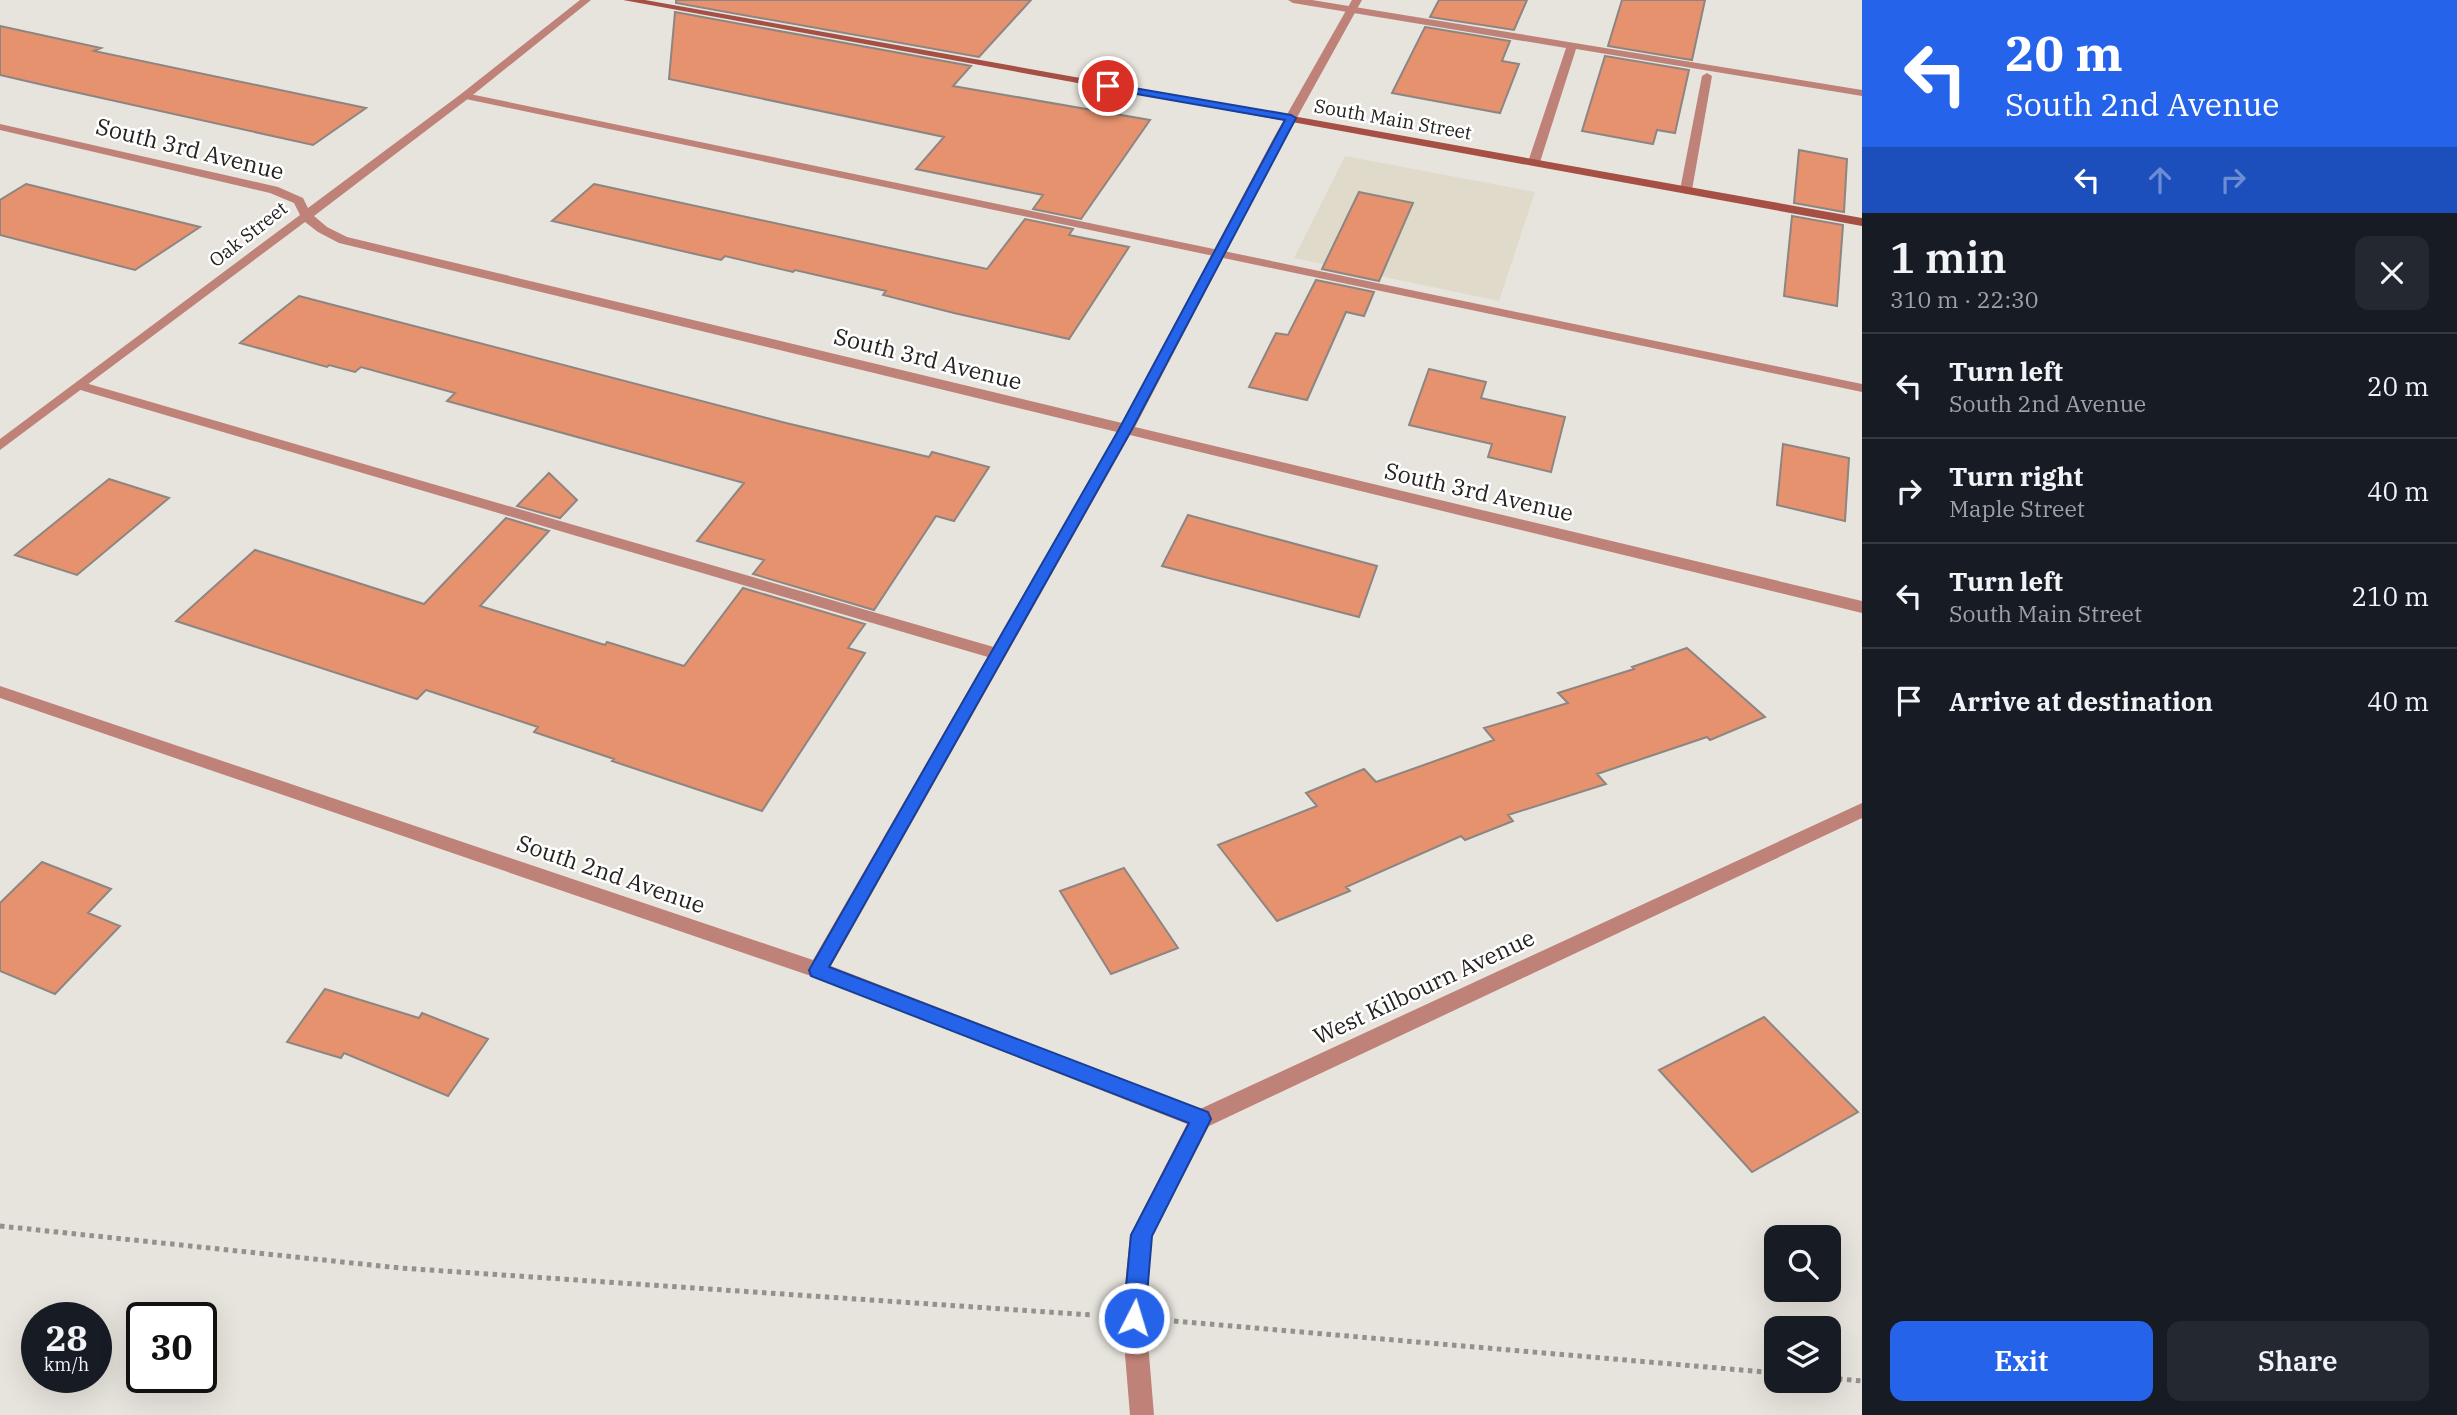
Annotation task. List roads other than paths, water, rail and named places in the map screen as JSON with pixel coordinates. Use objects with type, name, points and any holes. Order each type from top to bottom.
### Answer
[{"type":"main road","name":"South Main Street","points":[[628,0],[1862,222]]},
{"type":"street","name":"Oak Street","points":[[0,446],[465,96],[586,0]]},
{"type":"street","points":[[1293,0],[1354,5],[1572,46],[1862,93]]},
{"type":"street","points":[[818,970],[1125,431],[1354,5]]},
{"type":"street","points":[[1534,162],[1572,46]]},
{"type":"street","points":[[1686,190],[1707,76]]},
{"type":"street","points":[[465,96],[1862,388]]},
{"type":"street","name":"South 3rd Avenue","points":[[0,127],[274,190],[299,201],[304,215],[326,233],[343,240],[1862,607]]},
{"type":"street","points":[[82,386],[998,654]]},
{"type":"street","points":[[0,432],[17,433]]},
{"type":"street","name":"South 2nd Avenue","points":[[0,692],[818,970],[1201,1119]]},
{"type":"street","name":"West Kilbourn Avenue","points":[[1201,1119],[1862,810]]},
{"type":"street","points":[[1142,1415],[1134,1318],[1141,1235],[1201,1119]]}]
